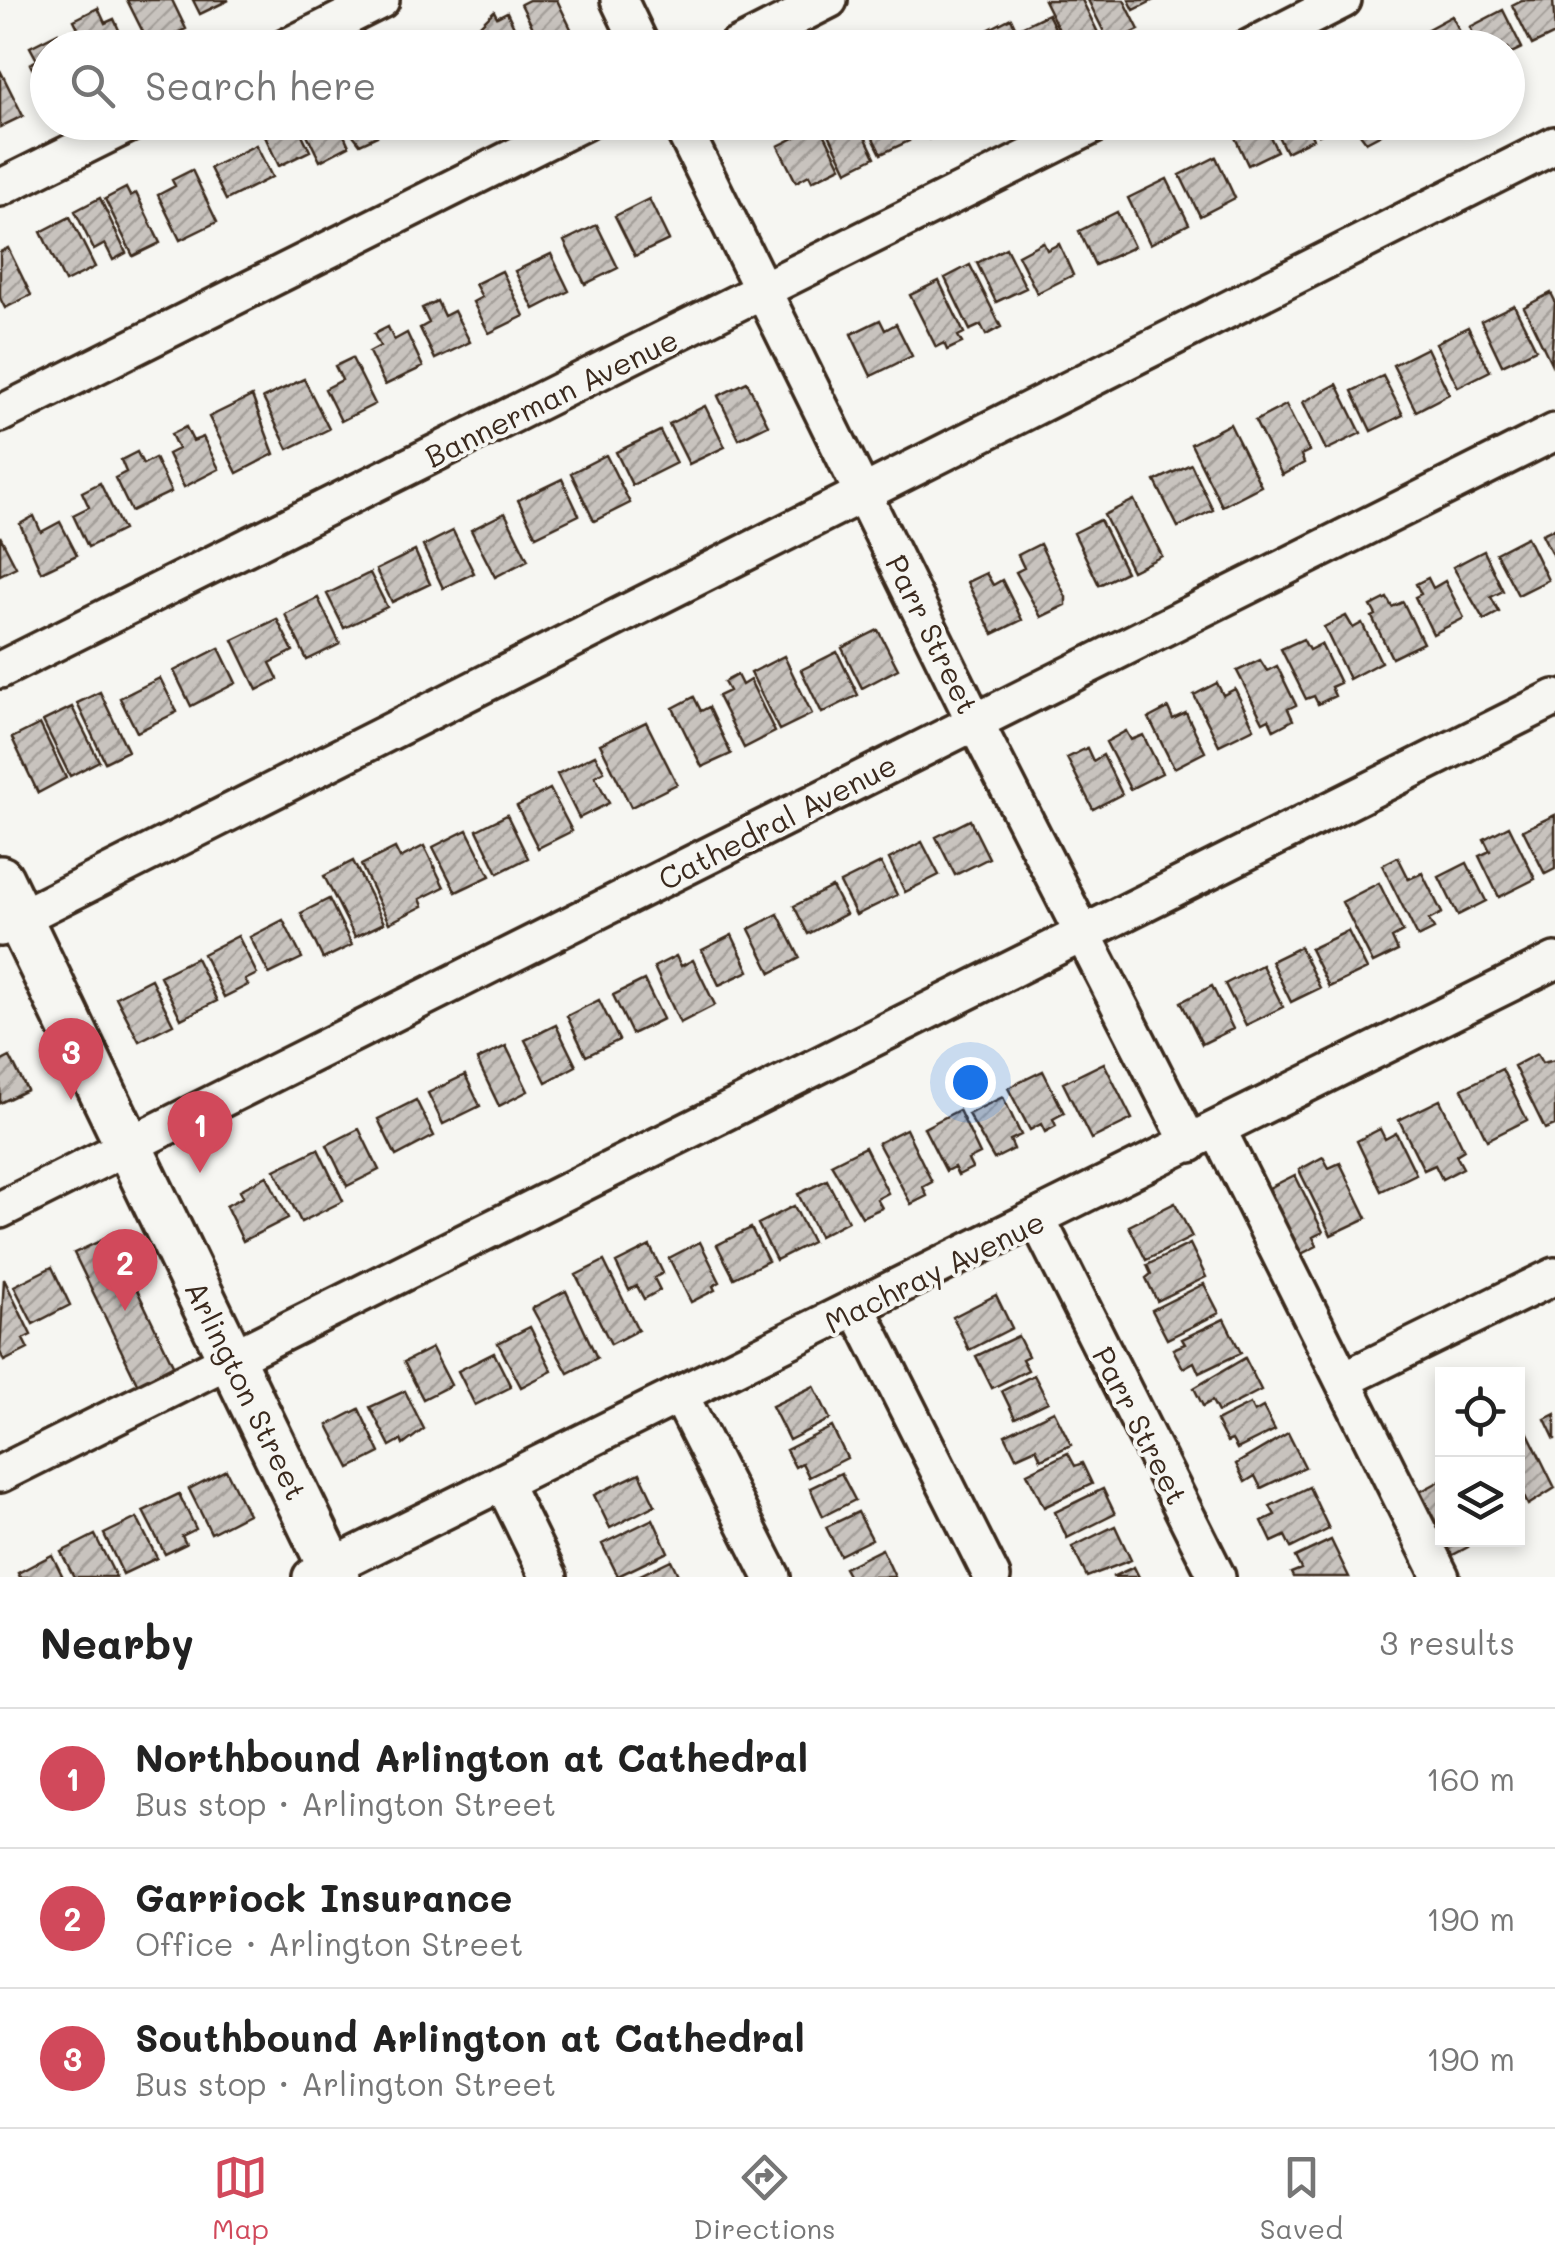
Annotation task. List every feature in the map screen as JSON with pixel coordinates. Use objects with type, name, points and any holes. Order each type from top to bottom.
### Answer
[{"type":"main road","name":"Arlington Street","points":[[7,908],[233,1356],[326,1574]]},
{"type":"street","points":[[321,30],[382,0]]},
{"type":"street","points":[[619,0],[633,30]]},
{"type":"street","points":[[769,30],[828,0]]},
{"type":"street","points":[[1284,30],[1343,0]]},
{"type":"street","points":[[0,188],[97,140]]},
{"type":"street","points":[[0,414],[548,140]]},
{"type":"street","name":"Parr Street","points":[[689,140],[975,722],[1085,934],[1343,1380],[1442,1577]]},
{"type":"street","name":"Bannerman Avenue","points":[[0,670],[1064,140]]},
{"type":"street","points":[[7,908],[864,492],[1555,145]]},
{"type":"street","name":"Cathedral Avenue","points":[[0,1210],[1555,432]]},
{"type":"street","points":[[0,1474],[1555,698]]},
{"type":"street","name":"Machray Avenue","points":[[326,1574],[502,1482],[1555,961]]},
{"type":"street","name":"Parr Street","points":[[1038,1220],[1218,1577]]},
{"type":"street","points":[[1343,1380],[1555,1276]]},
{"type":"street","points":[[858,1308],[992,1577]]},
{"type":"street","points":[[680,1395],[772,1577]]},
{"type":"street","points":[[502,1482],[549,1577]]},
{"type":"building","points":[[127,0],[172,0],[186,29],[184,30],[142,30]]},
{"type":"building","points":[[193,0],[229,0],[200,14]]},
{"type":"building","points":[[529,0],[557,0],[572,30],[534,30],[521,4]]},
{"type":"building","points":[[1044,0],[1082,0],[1097,30],[1059,30]]},
{"type":"building","points":[[1088,0],[1124,0],[1139,30],[1103,30]]},
{"type":"building","points":[[1129,0],[1154,0],[1134,10]]},
{"type":"building","points":[[1522,0],[1553,0],[1555,34],[1532,45],[1512,5]]},
{"type":"building","points":[[98,8],[105,23],[114,19],[119,30],[79,30],[74,20]]},
{"type":"building","points":[[1503,10],[1513,30],[1471,30],[1470,27]]},
{"type":"building","points":[[494,11],[497,17],[507,12],[516,30],[480,30],[478,27]]},
{"type":"building","points":[[1048,14],[1056,30],[1020,30]]},
{"type":"building","points":[[1452,16],[1459,30],[1426,30]]},
{"type":"building","points":[[1011,18],[1017,30],[988,30]]},
{"type":"building","points":[[0,70],[23,116],[0,127]]},
{"type":"building","points":[[267,140],[305,140],[310,151],[279,166]]},
{"type":"building","points":[[310,140],[346,140],[349,146],[320,161]]},
{"type":"building","points":[[790,140],[828,140],[841,167],[812,181],[809,175],[796,182],[778,146]]},
{"type":"building","points":[[832,140],[867,140],[875,157],[847,171]]},
{"type":"building","points":[[874,140],[909,140],[909,141],[881,154]]},
{"type":"building","points":[[1236,140],[1272,140],[1277,151],[1248,165]]},
{"type":"building","points":[[1280,140],[1311,140],[1286,152]]},
{"type":"building","points":[[256,145],[272,177],[226,200],[210,168]]},
{"type":"building","points":[[1216,157],[1235,198],[1200,216],[1180,175]]},
{"type":"building","points":[[192,170],[217,222],[180,240],[158,195],[175,186],[172,180]]},
{"type":"building","points":[[1167,179],[1189,224],[1150,244],[1128,198]]},
{"type":"building","points":[[126,188],[130,196],[136,193],[160,243],[133,256],[105,199]]},
{"type":"building","points":[[100,198],[126,253],[113,260],[105,244],[94,250],[75,211]]},
{"type":"building","points":[[649,199],[669,240],[635,256],[615,216]]},
{"type":"building","points":[[1117,212],[1134,247],[1095,265],[1079,231]]},
{"type":"building","points":[[70,217],[95,267],[65,282],[41,232]]},
{"type":"building","points":[[597,225],[618,268],[585,284],[564,241]]},
{"type":"building","points":[[1043,242],[1047,250],[1059,244],[1073,275],[1037,293],[1018,255]]},
{"type":"building","points":[[8,248],[31,295],[5,308],[0,298],[0,252]]},
{"type":"building","points":[[1006,248],[1026,288],[996,302],[977,263]]},
{"type":"building","points":[[551,254],[569,291],[534,309],[515,271]]},
{"type":"building","points":[[970,265],[1001,327],[986,335],[981,325],[970,330],[945,278]]},
{"type":"building","points":[[502,271],[524,316],[489,333],[473,302],[482,297],[475,284]]},
{"type":"building","points":[[939,281],[964,333],[958,336],[962,343],[947,350],[944,343],[936,347],[910,295]]},
{"type":"building","points":[[1551,293],[1555,301],[1551,363],[1524,307]]},
{"type":"building","points":[[437,301],[444,316],[454,311],[470,342],[435,359],[420,328],[429,323],[422,308]]},
{"type":"building","points":[[1514,305],[1536,349],[1502,365],[1481,321]]},
{"type":"building","points":[[880,320],[885,330],[896,324],[912,356],[871,376],[851,334]]},
{"type":"building","points":[[388,327],[394,340],[407,333],[423,367],[385,385],[369,352],[380,346],[374,334]]},
{"type":"building","points":[[1468,327],[1490,371],[1458,387],[1436,343]]},
{"type":"building","points":[[1427,348],[1449,394],[1416,411],[1393,365]]},
{"type":"building","points":[[352,358],[375,404],[341,421],[325,389],[342,380],[335,366]]},
{"type":"building","points":[[1383,376],[1403,415],[1371,431],[1352,391]]},
{"type":"building","points":[[304,379],[329,429],[288,449],[263,398]]},
{"type":"building","points":[[747,382],[768,425],[739,439],[718,396]]},
{"type":"building","points":[[1337,384],[1361,433],[1326,450],[1303,402]]},
{"type":"building","points":[[252,396],[274,454],[237,473],[209,417]]},
{"type":"building","points":[[1286,405],[1309,451],[1301,455],[1304,463],[1282,475],[1255,421]]},
{"type":"building","points":[[705,406],[725,447],[689,464],[669,424]]},
{"type":"building","points":[[1230,424],[1261,486],[1222,506],[1191,444]]},
{"type":"building","points":[[186,427],[193,441],[203,437],[219,469],[184,487],[168,454],[178,449],[171,434]]},
{"type":"building","points":[[660,431],[676,463],[632,485],[616,452]]},
{"type":"building","points":[[137,452],[143,464],[155,458],[171,492],[131,511],[115,478],[126,472],[121,460]]},
{"type":"building","points":[[606,455],[630,503],[594,521],[571,473]]},
{"type":"building","points":[[1191,464],[1213,510],[1178,527],[1155,481]]},
{"type":"building","points":[[562,479],[579,515],[536,536],[518,500]]},
{"type":"building","points":[[100,483],[123,530],[88,547],[73,515],[89,507],[82,492]]},
{"type":"building","points":[[1134,500],[1162,556],[1132,571],[1104,515]]},
{"type":"building","points":[[505,513],[528,560],[495,577],[471,530]]},
{"type":"building","points":[[34,516],[41,532],[60,522],[77,555],[41,572],[20,524]]},
{"type":"building","points":[[1100,520],[1126,572],[1099,585],[1074,533]]},
{"type":"building","points":[[1555,528],[1555,560],[1542,534]]},
{"type":"building","points":[[453,531],[474,573],[443,588],[423,546]]},
{"type":"building","points":[[0,536],[16,567],[0,575]]},
{"type":"building","points":[[1527,537],[1548,580],[1518,595],[1496,553]]},
{"type":"building","points":[[1040,544],[1066,597],[1066,605],[1041,617],[1016,572],[1024,568],[1018,555]]},
{"type":"building","points":[[415,551],[430,584],[392,602],[376,570]]},
{"type":"building","points":[[1484,551],[1503,591],[1491,597],[1499,612],[1484,620],[1453,567]]},
{"type":"building","points":[[370,573],[387,607],[344,628],[327,594]]},
{"type":"building","points":[[986,573],[993,585],[1002,580],[1022,620],[993,634],[967,582]]},
{"type":"building","points":[[1428,578],[1433,588],[1445,581],[1464,618],[1433,634],[1415,597],[1421,594],[1416,584]]},
{"type":"building","points":[[318,598],[340,644],[307,660],[285,614]]},
{"type":"building","points":[[1387,598],[1392,607],[1403,602],[1423,643],[1392,658],[1372,617],[1376,615],[1371,606]]},
{"type":"building","points":[[1346,616],[1353,628],[1362,623],[1381,662],[1349,679],[1324,627]]},
{"type":"building","points":[[277,619],[293,651],[270,663],[278,679],[257,690],[233,640]]},
{"type":"building","points":[[878,630],[898,669],[862,688],[842,648]]},
{"type":"building","points":[[1303,639],[1309,650],[1321,644],[1340,683],[1331,687],[1335,696],[1318,704],[1314,696],[1306,699],[1281,649]]},
{"type":"building","points":[[219,648],[236,683],[191,706],[174,671]]},
{"type":"building","points":[[837,652],[858,695],[822,713],[801,670]]},
{"type":"building","points":[[784,656],[812,714],[779,730],[751,673]]},
{"type":"building","points":[[1260,660],[1267,671],[1277,666],[1296,705],[1288,709],[1293,720],[1274,730],[1269,719],[1263,722],[1237,671]]},
{"type":"building","points":[[737,675],[742,685],[750,680],[775,732],[744,748],[718,696],[729,691],[724,682]]},
{"type":"building","points":[[160,678],[177,712],[137,732],[120,698]]},
{"type":"building","points":[[1217,683],[1223,695],[1235,689],[1254,728],[1219,745],[1194,695]]},
{"type":"building","points":[[100,692],[128,751],[105,762],[77,703]]},
{"type":"building","points":[[694,697],[701,711],[709,707],[731,754],[702,767],[673,708]]},
{"type":"building","points":[[72,707],[99,761],[70,776],[43,721]]},
{"type":"building","points":[[1168,708],[1173,719],[1186,713],[1205,752],[1174,768],[1149,718]]},
{"type":"building","points":[[646,722],[677,784],[631,807],[600,744]]},
{"type":"building","points":[[40,724],[66,778],[38,793],[12,738]]},
{"type":"building","points":[[1126,731],[1131,740],[1143,735],[1162,773],[1130,789],[1106,742]]},
{"type":"building","points":[[1087,748],[1093,761],[1103,755],[1122,794],[1093,809],[1067,758]]},
{"type":"building","points":[[595,755],[604,771],[595,776],[609,803],[579,818],[557,774]]},
{"type":"building","points":[[550,789],[572,831],[538,848],[517,806]]},
{"type":"building","points":[[507,815],[528,858],[498,873],[477,830]]},
{"type":"building","points":[[1555,815],[1555,869],[1545,874],[1523,830]]},
{"type":"building","points":[[970,820],[989,858],[955,875],[936,837]]},
{"type":"building","points":[[1509,826],[1535,879],[1499,897],[1479,856],[1490,851],[1484,839]]},
{"type":"building","points":[[467,830],[490,876],[456,892],[433,847]]},
{"type":"building","points":[[922,842],[939,875],[905,892],[889,859]]},
{"type":"building","points":[[424,846],[444,887],[420,899],[423,906],[389,923],[361,865],[395,848],[400,858]]},
{"type":"building","points":[[1398,857],[1409,879],[1422,873],[1442,913],[1429,920],[1434,929],[1418,937],[1382,865]]},
{"type":"building","points":[[353,861],[384,923],[355,937],[324,876]]},
{"type":"building","points":[[881,863],[897,895],[856,915],[840,883]]},
{"type":"building","points":[[1467,863],[1486,901],[1458,915],[1439,877]]},
{"type":"building","points":[[1379,883],[1403,932],[1392,938],[1398,951],[1373,963],[1342,902]]},
{"type":"building","points":[[832,887],[846,914],[808,934],[794,906]]},
{"type":"building","points":[[329,899],[352,945],[323,959],[301,913]]},
{"type":"building","points":[[778,914],[800,958],[771,973],[749,929]]},
{"type":"building","points":[[283,920],[302,958],[269,974],[250,937]]},
{"type":"building","points":[[1348,931],[1367,969],[1329,987],[1310,949]]},
{"type":"building","points":[[732,935],[749,971],[719,985],[702,950]]},
{"type":"building","points":[[238,936],[257,974],[245,980],[248,985],[224,997],[203,954]]},
{"type":"building","points":[[1300,947],[1320,988],[1291,1002],[1271,961]]},
{"type":"building","points":[[676,956],[681,966],[693,960],[715,1005],[680,1023],[654,967]]},
{"type":"building","points":[[196,958],[217,1001],[181,1019],[160,976]]},
{"type":"building","points":[[1262,965],[1283,1007],[1246,1025],[1225,984]]},
{"type":"building","points":[[151,979],[173,1024],[139,1041],[116,997]]},
{"type":"building","points":[[644,980],[663,1019],[632,1034],[613,995]]},
{"type":"building","points":[[1212,986],[1233,1029],[1202,1044],[1181,1002]]},
{"type":"building","points":[[599,1000],[619,1040],[586,1056],[567,1016]]},
{"type":"building","points":[[556,1025],[576,1066],[546,1082],[525,1040]]},
{"type":"building","points":[[506,1046],[528,1091],[499,1106],[477,1060]]},
{"type":"building","points":[[1537,1054],[1542,1063],[1555,1060],[1555,1125],[1545,1129],[1514,1066]]},
{"type":"building","points":[[10,1057],[27,1090],[0,1103],[0,1062]]},
{"type":"building","points":[[1104,1063],[1132,1119],[1091,1139],[1063,1083]]},
{"type":"building","points":[[1502,1069],[1527,1120],[1487,1140],[1462,1089]]},
{"type":"building","points":[[1043,1071],[1064,1113],[1053,1119],[1056,1126],[1045,1132],[1041,1124],[1030,1130],[1008,1088]]},
{"type":"building","points":[[465,1075],[480,1106],[443,1124],[428,1093]]},
{"type":"building","points":[[1003,1097],[1021,1135],[1010,1140],[1014,1149],[994,1159],[968,1114]]},
{"type":"building","points":[[416,1100],[434,1136],[396,1156],[378,1119]]},
{"type":"building","points":[[1440,1100],[1464,1150],[1456,1155],[1463,1168],[1442,1179],[1435,1165],[1424,1170],[1399,1120]]},
{"type":"building","points":[[959,1110],[980,1154],[968,1160],[972,1168],[958,1175],[954,1167],[946,1171],[924,1128]]},
{"type":"building","points":[[359,1129],[379,1170],[347,1186],[327,1145]]},
{"type":"building","points":[[906,1129],[932,1182],[923,1187],[927,1196],[911,1204],[878,1143]]},
{"type":"building","points":[[1380,1129],[1385,1139],[1396,1133],[1416,1174],[1381,1191],[1357,1141]]},
{"type":"building","points":[[865,1147],[888,1193],[877,1199],[882,1208],[862,1217],[831,1164]]},
{"type":"building","points":[[318,1149],[343,1201],[301,1222],[275,1170]]},
{"type":"building","points":[[1323,1157],[1329,1168],[1340,1163],[1367,1218],[1331,1235],[1299,1170]]},
{"type":"building","points":[[1295,1175],[1323,1232],[1313,1237],[1317,1246],[1297,1256],[1265,1190]]},
{"type":"building","points":[[267,1176],[288,1218],[243,1241],[226,1206],[243,1197],[240,1190]]},
{"type":"building","points":[[827,1180],[848,1221],[819,1236],[798,1194]]},
{"type":"building","points":[[1175,1203],[1192,1237],[1146,1260],[1129,1226]]},
{"type":"building","points":[[794,1206],[812,1242],[776,1260],[758,1224]]},
{"type":"building","points":[[751,1228],[768,1261],[734,1278],[717,1245]]},
{"type":"building","points":[[111,1236],[175,1369],[139,1387],[74,1253]]},
{"type":"building","points":[[700,1242],[720,1282],[713,1286],[715,1290],[691,1302],[669,1258]]},
{"type":"building","points":[[1190,1244],[1206,1277],[1157,1301],[1146,1278],[1151,1274],[1147,1265]]},
{"type":"building","points":[[650,1246],[663,1273],[654,1278],[660,1290],[644,1299],[637,1286],[629,1290],[616,1263]]},
{"type":"building","points":[[604,1261],[638,1330],[611,1344],[576,1275]]},
{"type":"building","points":[[52,1267],[70,1305],[33,1324],[14,1286]]},
{"type":"building","points":[[4,1279],[31,1335],[23,1339],[28,1349],[4,1361],[0,1352]]},
{"type":"building","points":[[1204,1284],[1219,1313],[1167,1339],[1152,1310]]},
{"type":"building","points":[[566,1291],[597,1358],[568,1373],[532,1308]]},
{"type":"building","points":[[996,1295],[1012,1328],[969,1350],[953,1317]]},
{"type":"building","points":[[1224,1319],[1241,1353],[1199,1373],[1194,1362],[1183,1368],[1173,1349],[1185,1344],[1182,1339]]},
{"type":"building","points":[[530,1327],[552,1371],[521,1387],[498,1343]]},
{"type":"building","points":[[1018,1336],[1028,1356],[1022,1359],[1028,1370],[992,1388],[976,1356]]},
{"type":"building","points":[[432,1348],[451,1385],[423,1399],[404,1362]]},
{"type":"building","points":[[494,1353],[511,1387],[475,1405],[458,1371]]},
{"type":"building","points":[[1245,1358],[1261,1390],[1218,1412],[1212,1401],[1203,1406],[1194,1388]]},
{"type":"building","points":[[1034,1375],[1048,1402],[1015,1418],[1002,1391]]},
{"type":"building","points":[[814,1386],[830,1419],[789,1440],[772,1406]]},
{"type":"building","points":[[405,1391],[424,1429],[403,1445],[401,1440],[390,1446],[370,1407]]},
{"type":"building","points":[[1250,1404],[1254,1412],[1263,1407],[1275,1430],[1237,1449],[1232,1440],[1227,1442],[1216,1421]]},
{"type":"building","points":[[359,1409],[380,1453],[350,1468],[328,1425]]},
{"type":"building","points":[[1054,1411],[1071,1445],[1041,1459],[1036,1448],[1016,1457],[1005,1435]]},
{"type":"building","points":[[1555,1414],[1555,1440],[1545,1419]]},
{"type":"building","points":[[832,1427],[847,1458],[809,1477],[802,1463],[795,1467],[786,1450]]},
{"type":"building","points":[[1525,1427],[1555,1488],[1528,1505],[1525,1499]]},
{"type":"building","points":[[1288,1433],[1305,1467],[1261,1488],[1255,1476],[1245,1482],[1236,1464]]},
{"type":"building","points":[[1068,1453],[1075,1466],[1082,1463],[1092,1484],[1044,1507],[1027,1473]]},
{"type":"building","points":[[226,1470],[248,1514],[211,1533],[189,1489]]},
{"type":"building","points":[[640,1473],[655,1505],[610,1528],[594,1495]]},
{"type":"building","points":[[841,1473],[855,1500],[823,1516],[810,1488]]},
{"type":"building","points":[[1435,1484],[1435,1533],[1416,1494]]},
{"type":"building","points":[[1309,1487],[1329,1529],[1291,1548],[1285,1536],[1272,1542],[1262,1521],[1275,1515],[1270,1506]]},
{"type":"building","points":[[1103,1489],[1115,1514],[1067,1538],[1055,1512]]},
{"type":"building","points":[[179,1494],[196,1529],[182,1536],[186,1544],[165,1554],[143,1511]]},
{"type":"building","points":[[858,1512],[872,1539],[840,1555],[826,1527]]},
{"type":"building","points":[[137,1518],[157,1558],[123,1574],[104,1534]]},
{"type":"building","points":[[653,1519],[668,1552],[618,1576],[602,1544]]},
{"type":"building","points":[[1115,1526],[1131,1560],[1087,1577],[1072,1547]]},
{"type":"building","points":[[95,1535],[116,1577],[74,1577],[61,1552]]},
{"type":"building","points":[[1331,1540],[1349,1577],[1293,1577],[1291,1573],[1301,1569],[1295,1557]]},
{"type":"building","points":[[1442,1547],[1468,1547],[1447,1558]]},
{"type":"building","points":[[882,1549],[895,1577],[849,1577],[844,1568]]},
{"type":"building","points":[[52,1555],[63,1577],[20,1577],[18,1573]]},
{"type":"building","points":[[671,1560],[679,1577],[636,1577]]},
{"type":"building","points":[[1134,1567],[1139,1577],[1112,1577]]},
{"type":"place","name":"Southbound Arlington at Cathedral","points":[[71,1100]]},
{"type":"place","name":"Northbound Arlington at Cathedral","points":[[200,1173]]},
{"type":"place","name":"Garriock Insurance","points":[[125,1311]]}]
